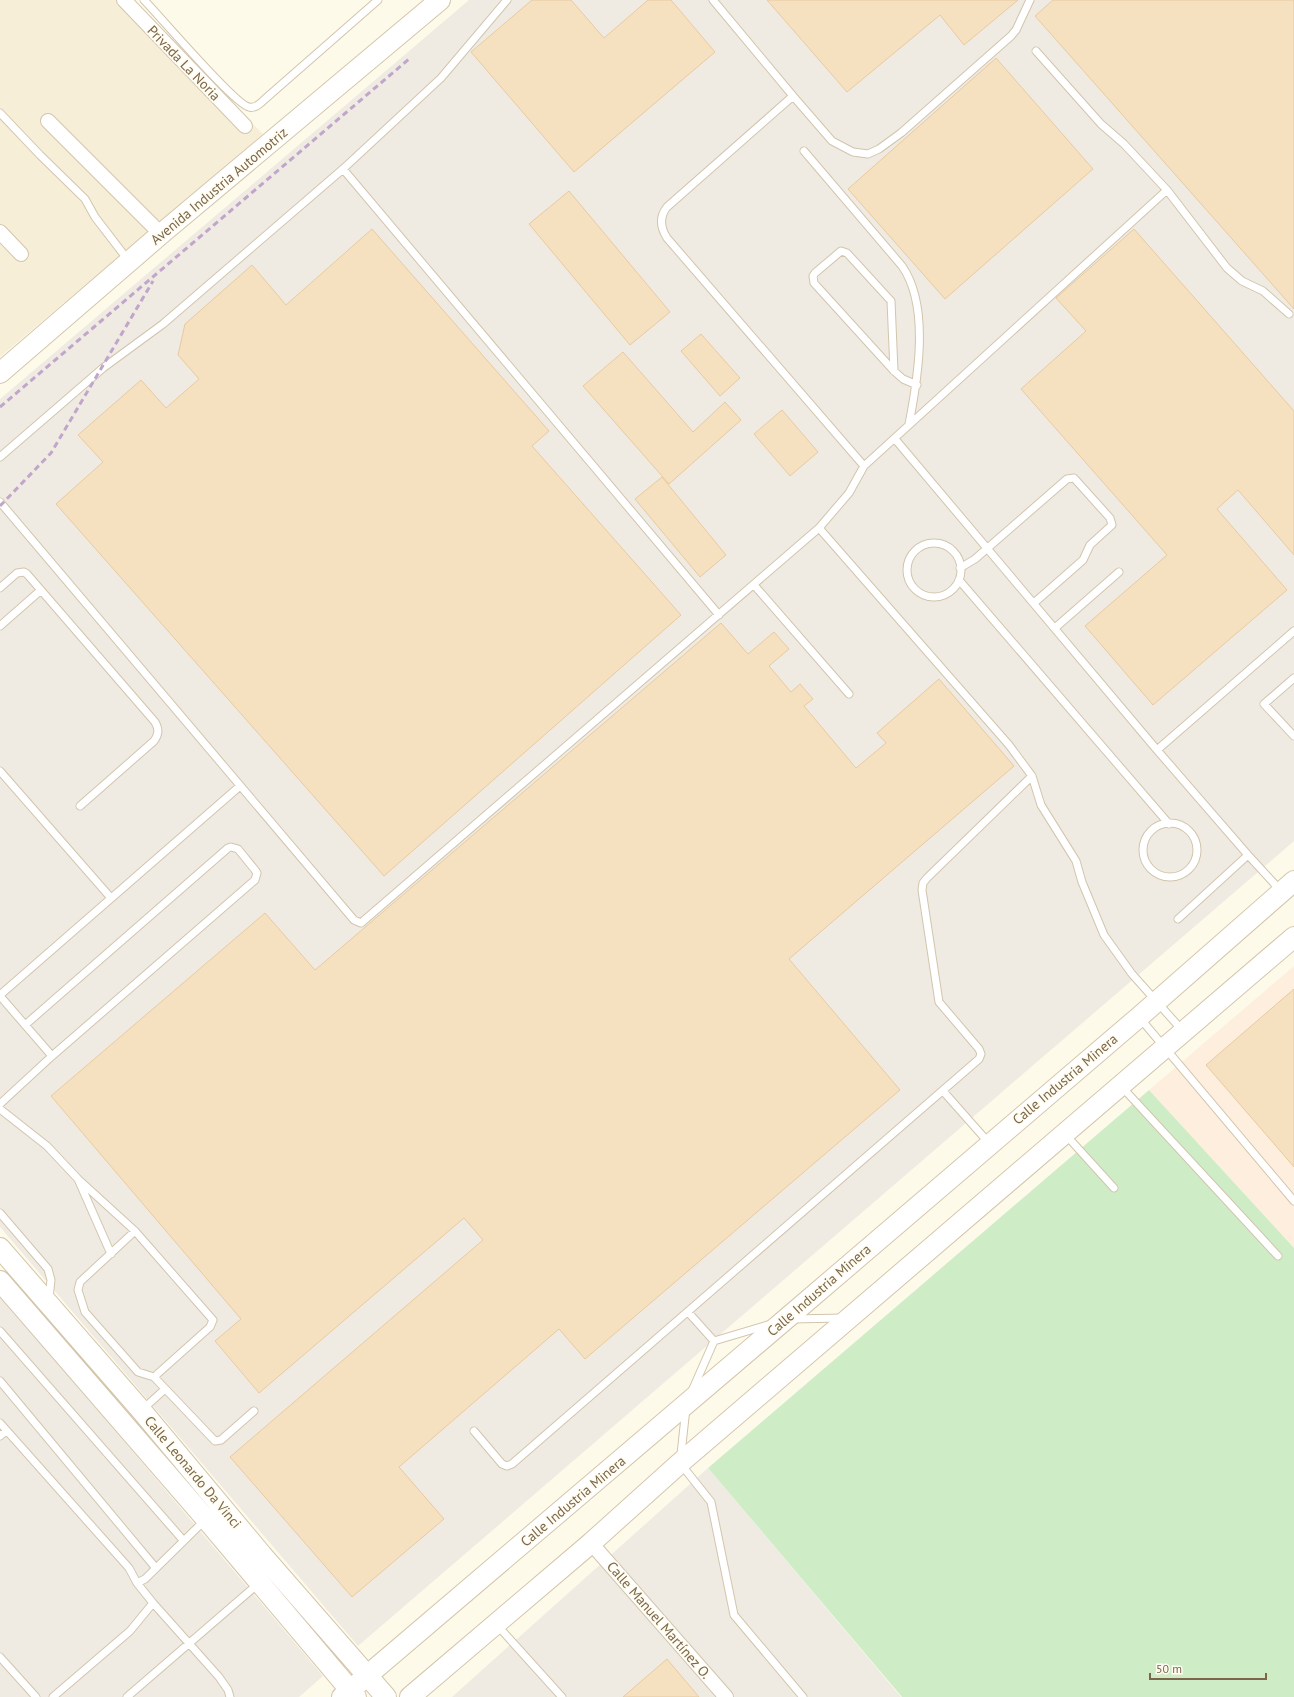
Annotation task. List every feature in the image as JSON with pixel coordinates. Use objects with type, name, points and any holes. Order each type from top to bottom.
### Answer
[{"type":"main road","name":"Avenida Industria Automotriz","points":[[0,373],[161,234],[440,0]]},
{"type":"main road","name":"Calle Industria Minera","points":[[349,1695],[367,1675],[786,1319],[1138,1017],[1288,886]]},
{"type":"main road","points":[[410,1697],[592,1543],[680,1463],[1294,938]]},
{"type":"main road","name":"Calle Leonardo Da Vinci","points":[[0,1248],[141,1410],[262,1555],[386,1697]]},
{"type":"main road","name":"Calle Leonardo Da Vinci","points":[[0,1280],[260,1583],[349,1695]]},
{"type":"street","name":"Privada La Noria","points":[[124,0],[245,126]]},
{"type":"street","points":[[48,121],[161,234]]},
{"type":"street","points":[[0,232],[21,254]]},
{"type":"street","points":[[45,1333],[62,1318]]},
{"type":"street","name":"Calle Manuel Martínez O.","points":[[592,1543],[726,1697]]},
{"type":"lane","points":[[144,0],[220,82],[244,105],[252,108],[257,106],[378,0]]},
{"type":"lane","points":[[0,457],[103,368],[163,324],[343,169],[441,78],[507,0]]},
{"type":"lane","points":[[713,0],[832,141],[852,152],[868,154],[879,149],[901,133],[1011,36],[1016,30],[1030,0]]},
{"type":"lane","points":[[1036,51],[1101,124],[1124,144],[1167,190],[1227,268],[1242,281],[1263,291],[1289,314]]},
{"type":"lane","points":[[793,96],[667,207],[662,213],[662,230],[672,244],[864,466]]},
{"type":"lane","points":[[0,113],[85,199],[95,217],[129,262]]},
{"type":"lane","points":[[804,151],[909,276],[917,303],[919,349],[917,385],[909,424]]},
{"type":"lane","points":[[343,169],[719,615]]},
{"type":"lane","points":[[0,502],[354,920],[361,923],[819,528],[849,493],[864,466],[1167,190]]},
{"type":"lane","points":[[894,371],[890,301],[847,253],[841,251],[815,273],[813,280],[894,371],[903,379],[917,385]]},
{"type":"lane","points":[[895,439],[1156,750],[1248,855],[1288,886]]},
{"type":"lane","points":[[960,568],[968,564],[1070,478],[1077,480],[1110,518],[1112,525],[1090,545],[1083,560],[1034,603]]},
{"type":"lane","points":[[819,528],[1009,745],[1032,776],[1041,805],[1076,861],[1082,882],[1104,935],[1132,974],[1183,1032]]},
{"type":"lane","points":[[933,543],[942,544],[950,548],[956,554],[960,562],[960,568],[959,580],[954,587],[943,594],[930,596],[922,594],[915,589],[910,582],[907,573],[911,556],[916,550],[924,545],[933,543]]},
{"type":"lane","points":[[0,588],[20,571],[27,574],[156,722],[159,728],[158,735],[154,741],[80,806]]},
{"type":"lane","points":[[1055,628],[1119,572]]},
{"type":"lane","points":[[959,580],[1169,824],[1178,825],[1189,832],[1196,843],[1197,851],[1195,860],[1191,868],[1180,875],[1167,877],[1159,875],[1146,863],[1144,845],[1153,830],[1169,824]]},
{"type":"lane","points":[[754,585],[849,694]]},
{"type":"lane","points":[[0,626],[41,590]]},
{"type":"lane","points":[[1156,750],[1294,631]]},
{"type":"lane","points":[[1294,678],[1264,704],[1294,736]]},
{"type":"lane","points":[[0,771],[111,898]]},
{"type":"lane","points":[[474,1431],[502,1464],[507,1466],[512,1464],[943,1091],[979,1058],[981,1054],[979,1049],[938,1002],[922,890],[923,883],[1032,776]]},
{"type":"lane","points":[[52,1056],[0,996],[240,786]]},
{"type":"lane","points":[[0,1104],[52,1056],[255,880],[257,873],[238,849],[231,846],[25,1025]]},
{"type":"lane","points":[[1178,918],[1248,855]]},
{"type":"lane","points":[[1138,1017],[1294,1201]]},
{"type":"lane","points":[[1121,1085],[1278,1256]]},
{"type":"lane","points":[[943,1091],[989,1144]]},
{"type":"lane","points":[[0,1109],[47,1146],[78,1179],[135,1231],[213,1320],[210,1327],[154,1377]]},
{"type":"lane","points":[[1065,1134],[1114,1188]]},
{"type":"lane","points":[[78,1179],[111,1254]]},
{"type":"lane","points":[[0,1213],[51,1274],[48,1302]]},
{"type":"lane","points":[[135,1231],[78,1286],[84,1309],[138,1372],[154,1377],[215,1441],[221,1440],[254,1411]]},
{"type":"lane","points":[[688,1312],[714,1341]]},
{"type":"lane","points":[[803,1697],[734,1615],[711,1502],[680,1463],[687,1403],[714,1341],[786,1319],[851,1318]]},
{"type":"lane","points":[[0,1331],[183,1540]]},
{"type":"lane","points":[[0,1381],[155,1567]]},
{"type":"lane","points":[[141,1410],[165,1389]]},
{"type":"lane","points":[[0,1423],[129,1568],[138,1583],[153,1602],[219,1676],[228,1690],[230,1697]]},
{"type":"lane","points":[[0,1436],[6,1431]]},
{"type":"lane","points":[[138,1583],[206,1519]]},
{"type":"lane","points":[[127,1697],[260,1583]]},
{"type":"lane","points":[[53,1697],[130,1631],[153,1602]]},
{"type":"lane","points":[[496,1624],[562,1697]]},
{"type":"lane","points":[[0,1657],[36,1697]]},
{"type":"shaded area","points":[[0,0],[124,0],[263,134],[0,357]]},
{"type":"shaded area","points":[[469,0],[1294,0],[1294,841],[358,1646],[0,1227],[0,399]]},
{"type":"shaded area","points":[[1294,966],[1294,1248],[1149,1090]]},
{"type":"shaded area","points":[[0,1295],[323,1676],[299,1697],[0,1697]]},
{"type":"shaded area","points":[[708,1468],[901,1697],[452,1697]]},
{"type":"green space","points":[[1149,1090],[1294,1248],[1294,1697],[902,1697],[708,1468]]},
{"type":"building","points":[[532,0],[571,0],[604,38],[648,0],[671,0],[715,52],[574,172],[471,52]]},
{"type":"building","points":[[767,0],[1018,0],[964,45],[940,15],[847,92]]},
{"type":"building","points":[[1053,0],[1294,0],[1294,309],[1035,16]]},
{"type":"building","points":[[996,58],[1093,169],[945,299],[848,189]]},
{"type":"building","points":[[569,191],[670,312],[630,345],[529,224]]},
{"type":"building","points":[[372,229],[549,431],[532,446],[681,615],[384,876],[56,504],[103,462],[78,435],[141,380],[166,408],[199,379],[178,355],[185,324],[252,265],[286,305]]},
{"type":"building","points":[[1134,229],[1294,411],[1294,555],[1238,490],[1217,509],[1287,590],[1153,705],[1085,626],[1167,555],[1021,389],[1086,331],[1056,298]]},
{"type":"building","points":[[701,334],[740,378],[720,396],[681,351]]},
{"type":"building","points":[[623,352],[693,432],[725,402],[741,420],[669,484],[583,386]]},
{"type":"building","points":[[782,410],[818,452],[790,476],[754,434]]},
{"type":"building","points":[[662,477],[726,555],[700,577],[635,499]]},
{"type":"building","points":[[721,623],[748,654],[774,632],[789,649],[769,666],[791,692],[800,684],[813,699],[804,706],[856,768],[886,743],[877,733],[939,679],[1014,766],[789,959],[900,1090],[585,1359],[559,1329],[399,1467],[444,1519],[352,1597],[230,1457],[483,1240],[464,1218],[259,1393],[215,1341],[241,1319],[51,1096],[265,913],[315,970]]},
{"type":"building","points":[[1294,989],[1294,1167],[1206,1065]]},
{"type":"building","points":[[667,1659],[699,1697],[623,1697]]},
{"type":"railway","points":[[0,407],[409,59]]},
{"type":"railway","points":[[0,506],[51,453],[153,281]]}]
